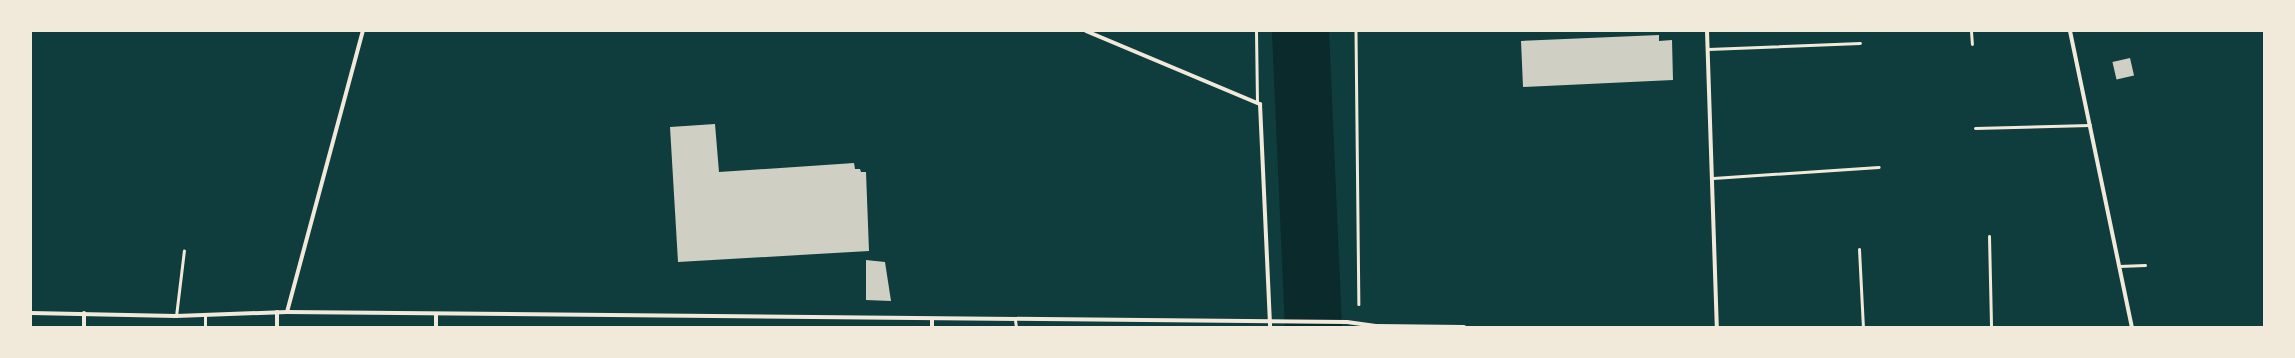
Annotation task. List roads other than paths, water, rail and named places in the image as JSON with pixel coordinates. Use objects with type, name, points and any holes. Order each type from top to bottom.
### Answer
[{"type":"street","points":[[287,312],[363,31]]},
{"type":"street","points":[[1086,31],[1260,104],[1270,325]]},
{"type":"street","points":[[1707,31],[1714,178],[1717,327]]},
{"type":"street","points":[[2070,31],[2132,327]]},
{"type":"street","points":[[277,312],[277,327]]},
{"type":"street","points":[[31,313],[205,316],[287,312],[1211,322],[1270,325],[1280,322],[1360,322],[1376,327],[1464,327]]},
{"type":"street","points":[[84,313],[84,327]]},
{"type":"street","points":[[436,314],[436,327]]},
{"type":"street","points":[[932,319],[932,327]]},
{"type":"street","points":[[1211,322],[1211,327]]},
{"type":"lane","points":[[1256,31],[1257,102]]},
{"type":"lane","points":[[1971,31],[1972,44]]},
{"type":"lane","points":[[1708,49],[1860,43]]},
{"type":"lane","points":[[1975,128],[2090,125]]},
{"type":"lane","points":[[1714,178],[1879,167]]},
{"type":"lane","points":[[1989,236],[1991,327]]},
{"type":"lane","points":[[1859,249],[1863,327]]},
{"type":"lane","points":[[176,316],[184,250]]},
{"type":"lane","points":[[2119,266],[2146,265]]},
{"type":"lane","points":[[205,316],[205,327]]},
{"type":"lane","points":[[1015,320],[1016,327]]},
{"type":"waterway","points":[[1300,31],[1313,327]]}]
